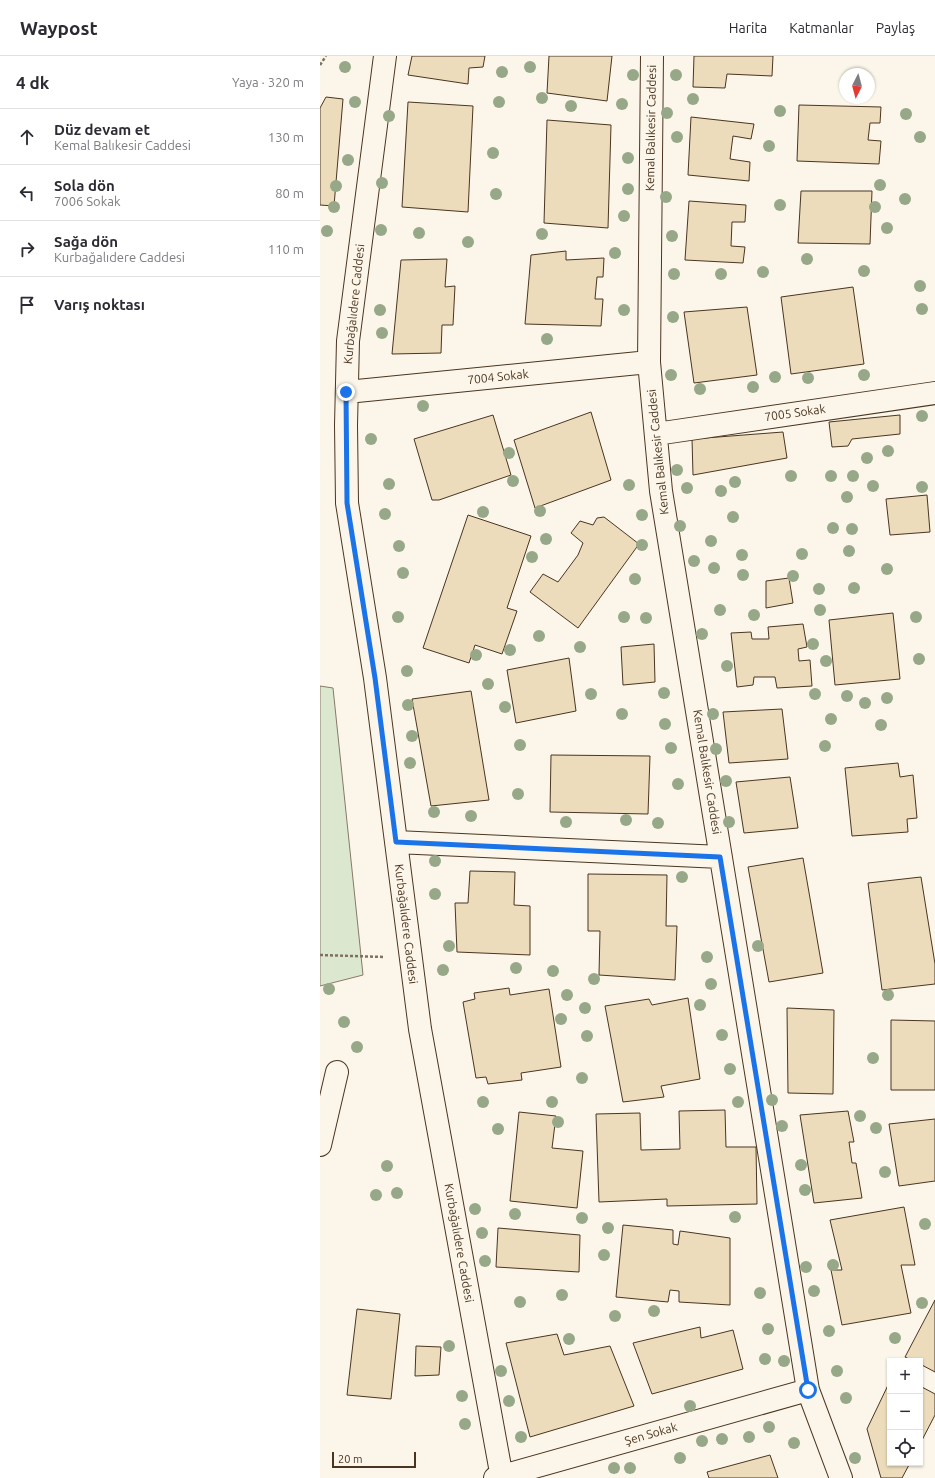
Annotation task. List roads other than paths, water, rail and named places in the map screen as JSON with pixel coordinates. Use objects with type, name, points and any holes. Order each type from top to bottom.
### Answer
[{"type":"street","name":"Kurbağalıdere Caddesi","points":[[385,56],[348,341],[346,392],[347,503],[375,678],[420,1029],[500,1477]]},
{"type":"street","name":"Kemal Balıkesir Caddesi","points":[[652,56],[649,362],[661,491],[808,1390],[841,1478]]},
{"type":"street","name":"7004 Sokak","points":[[346,392],[649,362]]},
{"type":"street","name":"7005 Sokak","points":[[656,434],[935,393]]},
{"type":"street","points":[[396,842],[720,857]]},
{"type":"street","points":[[320,1145],[337,1072]]},
{"type":"street","name":"Şen Sokak","points":[[500,1477],[808,1390]]}]
